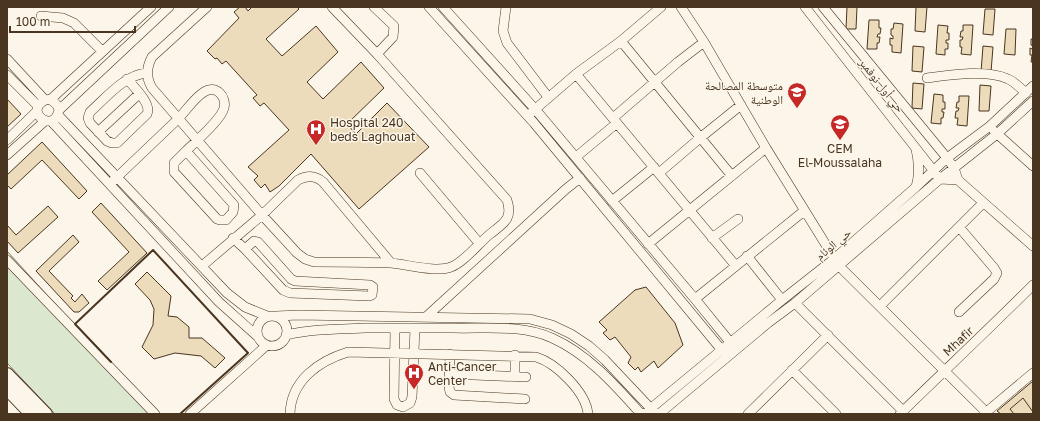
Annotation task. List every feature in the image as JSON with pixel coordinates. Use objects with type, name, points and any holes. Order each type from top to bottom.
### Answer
[{"type":"main road","points":[[7,374],[46,414]]},
{"type":"main road","points":[[7,389],[31,414]]},
{"type":"street","points":[[7,140],[43,104],[151,7]]},
{"type":"street","points":[[7,155],[53,117],[169,7]]},
{"type":"street","points":[[207,7],[155,53],[149,62],[147,73],[149,84],[262,215],[305,259],[314,262],[391,263],[443,270],[452,267],[504,223],[509,215],[510,208],[507,200],[377,54],[332,7]]},
{"type":"street","points":[[374,7],[394,26],[393,37],[377,54]]},
{"type":"street","points":[[429,7],[528,116],[724,354]]},
{"type":"street","points":[[443,7],[535,109],[733,346]]},
{"type":"street","points":[[506,7],[503,31],[507,43],[548,97]]},
{"type":"street","points":[[528,116],[576,74],[621,41],[661,7]]},
{"type":"street","points":[[681,7],[704,42],[804,211],[837,262]]},
{"type":"street","name":"حي أول نوفمبر","points":[[805,7],[940,179]]},
{"type":"street","name":"حي أول نوفمبر","points":[[823,7],[947,158],[954,168],[958,180]]},
{"type":"street","points":[[40,16],[64,18],[74,23],[102,51]]},
{"type":"street","points":[[621,41],[732,176]]},
{"type":"street","points":[[576,157],[654,82],[704,42]]},
{"type":"street","points":[[9,65],[43,104]]},
{"type":"street","points":[[127,79],[148,105],[149,110],[147,114],[117,143],[112,143],[107,141],[90,123],[88,118],[90,112],[127,79],[136,75],[147,73]]},
{"type":"street","points":[[576,74],[736,266]]},
{"type":"street","points":[[927,78],[960,74],[999,76],[1030,89]]},
{"type":"street","points":[[7,75],[43,104],[54,102],[57,105],[53,117]]},
{"type":"street","points":[[109,184],[178,119],[204,92],[212,89],[221,93],[223,97],[224,105],[222,114],[174,163],[174,172],[215,217],[220,220],[226,220],[233,212],[234,205],[186,151]]},
{"type":"street","name":"حي الوئام","points":[[733,346],[795,303],[947,158],[990,126],[1030,89]]},
{"type":"street","points":[[98,132],[139,94]]},
{"type":"street","name":"حي الوئام","points":[[650,413],[724,354],[782,300],[837,262],[997,134],[1033,101]]},
{"type":"street","points":[[43,104],[38,116],[53,117],[117,176],[227,293],[245,307],[284,321],[287,330],[281,343],[277,345],[267,345],[263,343],[219,302],[109,184],[53,117]]},
{"type":"street","points":[[612,201],[700,138],[741,105]]},
{"type":"street","points":[[990,126],[1033,166]]},
{"type":"street","points":[[915,146],[919,160],[916,187]]},
{"type":"street","points":[[648,244],[766,148]]},
{"type":"street","points":[[420,173],[479,243]]},
{"type":"street","points":[[202,266],[233,238],[262,215],[298,180],[303,177],[310,176],[318,178],[391,263]]},
{"type":"street","points":[[427,316],[566,189],[580,178]]},
{"type":"street","points":[[940,179],[958,180],[1033,246]]},
{"type":"street","points":[[880,306],[983,203]]},
{"type":"street","points":[[695,299],[804,211]]},
{"type":"street","points":[[712,238],[738,218]]},
{"type":"street","points":[[959,227],[997,273],[994,279],[959,312]]},
{"type":"street","points":[[233,238],[283,290],[290,293],[372,295],[373,287],[370,284],[291,280],[258,242],[254,241],[245,249]]},
{"type":"street","points":[[747,256],[782,300]]},
{"type":"street","points":[[7,260],[155,414]]},
{"type":"street","name":"حي الوئام","points":[[837,262],[986,413]]},
{"type":"street","name":"Mhafir","points":[[901,413],[1033,285]]},
{"type":"street","points":[[795,303],[828,335],[901,413]]},
{"type":"street","points":[[257,336],[256,331],[259,322],[272,316],[427,316],[530,319],[552,325],[571,334],[589,346],[605,360],[650,413]]},
{"type":"street","points":[[286,335],[304,331],[395,328],[495,328],[528,331],[548,336],[565,344],[650,413]]},
{"type":"street","points":[[395,328],[394,399],[397,405],[403,407],[410,403],[412,397],[415,328]]},
{"type":"street","points":[[748,414],[828,335]]},
{"type":"street","points":[[190,414],[267,345]]},
{"type":"street","points":[[290,414],[293,399],[304,378],[311,370],[329,358],[348,352],[536,357],[552,365],[582,395],[587,405],[588,414]]},
{"type":"street","points":[[450,354],[449,387],[450,392],[454,395],[525,399]]},
{"type":"street","points":[[515,356],[515,376]]},
{"type":"street","points":[[792,370],[836,414]]},
{"type":"street","points":[[986,413],[1033,373]]},
{"type":"street","points":[[449,374],[526,377]]},
{"type":"green space","points":[[7,251],[155,414],[55,414],[7,363]]},
{"type":"building","points":[[240,7],[245,7],[248,11],[252,7],[297,7],[299,9],[266,39],[282,56],[316,26],[338,52],[307,82],[323,99],[361,62],[384,88],[347,124],[356,134],[387,103],[429,147],[359,209],[311,154],[279,186],[270,192],[265,184],[261,188],[254,180],[258,176],[248,167],[289,130],[264,103],[260,106],[253,98],[257,95],[226,61],[222,64],[217,58],[215,59],[207,51],[239,18],[234,12]]},
{"type":"building","points":[[847,7],[857,7],[856,29],[846,29]]},
{"type":"building","points":[[916,7],[927,7],[925,32],[915,31]]},
{"type":"building","points":[[985,9],[995,9],[993,35],[983,34]]},
{"type":"building","points":[[869,20],[879,20],[879,28],[881,28],[880,34],[878,34],[877,37],[880,37],[879,43],[877,43],[877,49],[867,49]]},
{"type":"building","points":[[894,23],[903,24],[901,53],[892,52],[892,45],[890,45],[890,38],[893,39],[891,29],[893,29]]},
{"type":"building","points":[[938,25],[948,26],[947,33],[949,33],[949,40],[946,40],[946,43],[948,43],[948,49],[945,49],[945,55],[936,54]]},
{"type":"building","points":[[963,25],[973,25],[971,55],[961,54],[962,47],[960,47],[960,40],[962,40],[963,37],[960,37],[961,31],[963,31]]},
{"type":"building","points":[[1006,29],[1016,29],[1015,55],[1004,54]]},
{"type":"building","points":[[1031,39],[1033,39],[1033,46],[1031,45]]},
{"type":"building","points":[[913,46],[924,47],[922,72],[912,71]]},
{"type":"building","points":[[983,46],[993,47],[991,72],[981,72]]},
{"type":"building","points":[[1033,46],[1033,62],[1031,62],[1032,55],[1030,55],[1030,48],[1032,49]]},
{"type":"building","points":[[913,83],[924,84],[922,109],[912,108]]},
{"type":"building","points":[[980,85],[991,86],[989,111],[979,111]]},
{"type":"building","points":[[934,94],[943,95],[943,102],[945,102],[945,109],[942,109],[942,112],[944,112],[943,118],[941,118],[941,124],[931,123]]},
{"type":"building","points":[[959,96],[969,96],[967,126],[957,125],[958,118],[955,118],[956,111],[958,111],[959,108],[956,108],[957,102],[959,102]]},
{"type":"building","points":[[7,99],[21,114],[7,127]]},
{"type":"building","points":[[42,142],[87,191],[79,199],[42,160],[11,189],[7,185],[7,175]]},
{"type":"building","points":[[101,203],[147,253],[107,290],[98,281],[129,252],[92,212]]},
{"type":"building","points":[[48,206],[58,217],[18,253],[7,241],[7,225],[16,235]]},
{"type":"building","points":[[73,235],[79,242],[49,271],[73,296],[71,298],[75,302],[82,294],[89,303],[79,312],[74,312],[36,271]]},
{"type":"building","points":[[147,272],[171,296],[168,316],[177,317],[189,327],[189,338],[202,338],[225,358],[215,368],[201,356],[175,353],[154,359],[142,347],[153,325],[154,309],[150,300],[135,284]]},
{"type":"building","points":[[646,287],[675,323],[683,345],[658,368],[654,361],[641,372],[638,367],[635,370],[628,363],[631,357],[615,337],[610,340],[603,333],[607,330],[599,322],[635,290]]},
{"type":"building","points":[[1033,381],[1033,414],[1001,414],[997,411]]},
{"type":"building","points":[[1023,398],[1033,414],[1014,414],[1010,409]]},
{"type":"wall","points":[[111,362],[75,324],[153,250],[248,353],[180,414]]},
{"type":"place","name":"متوسطة المصالحة الوطنية","points":[[797,109]]},
{"type":"place","name":"CEM El-Moussalaha","points":[[840,141]]},
{"type":"place","name":"Hospital 240 beds Laghouat","points":[[316,146]]},
{"type":"place","name":"Anti-Cancer Center","points":[[414,390]]}]
